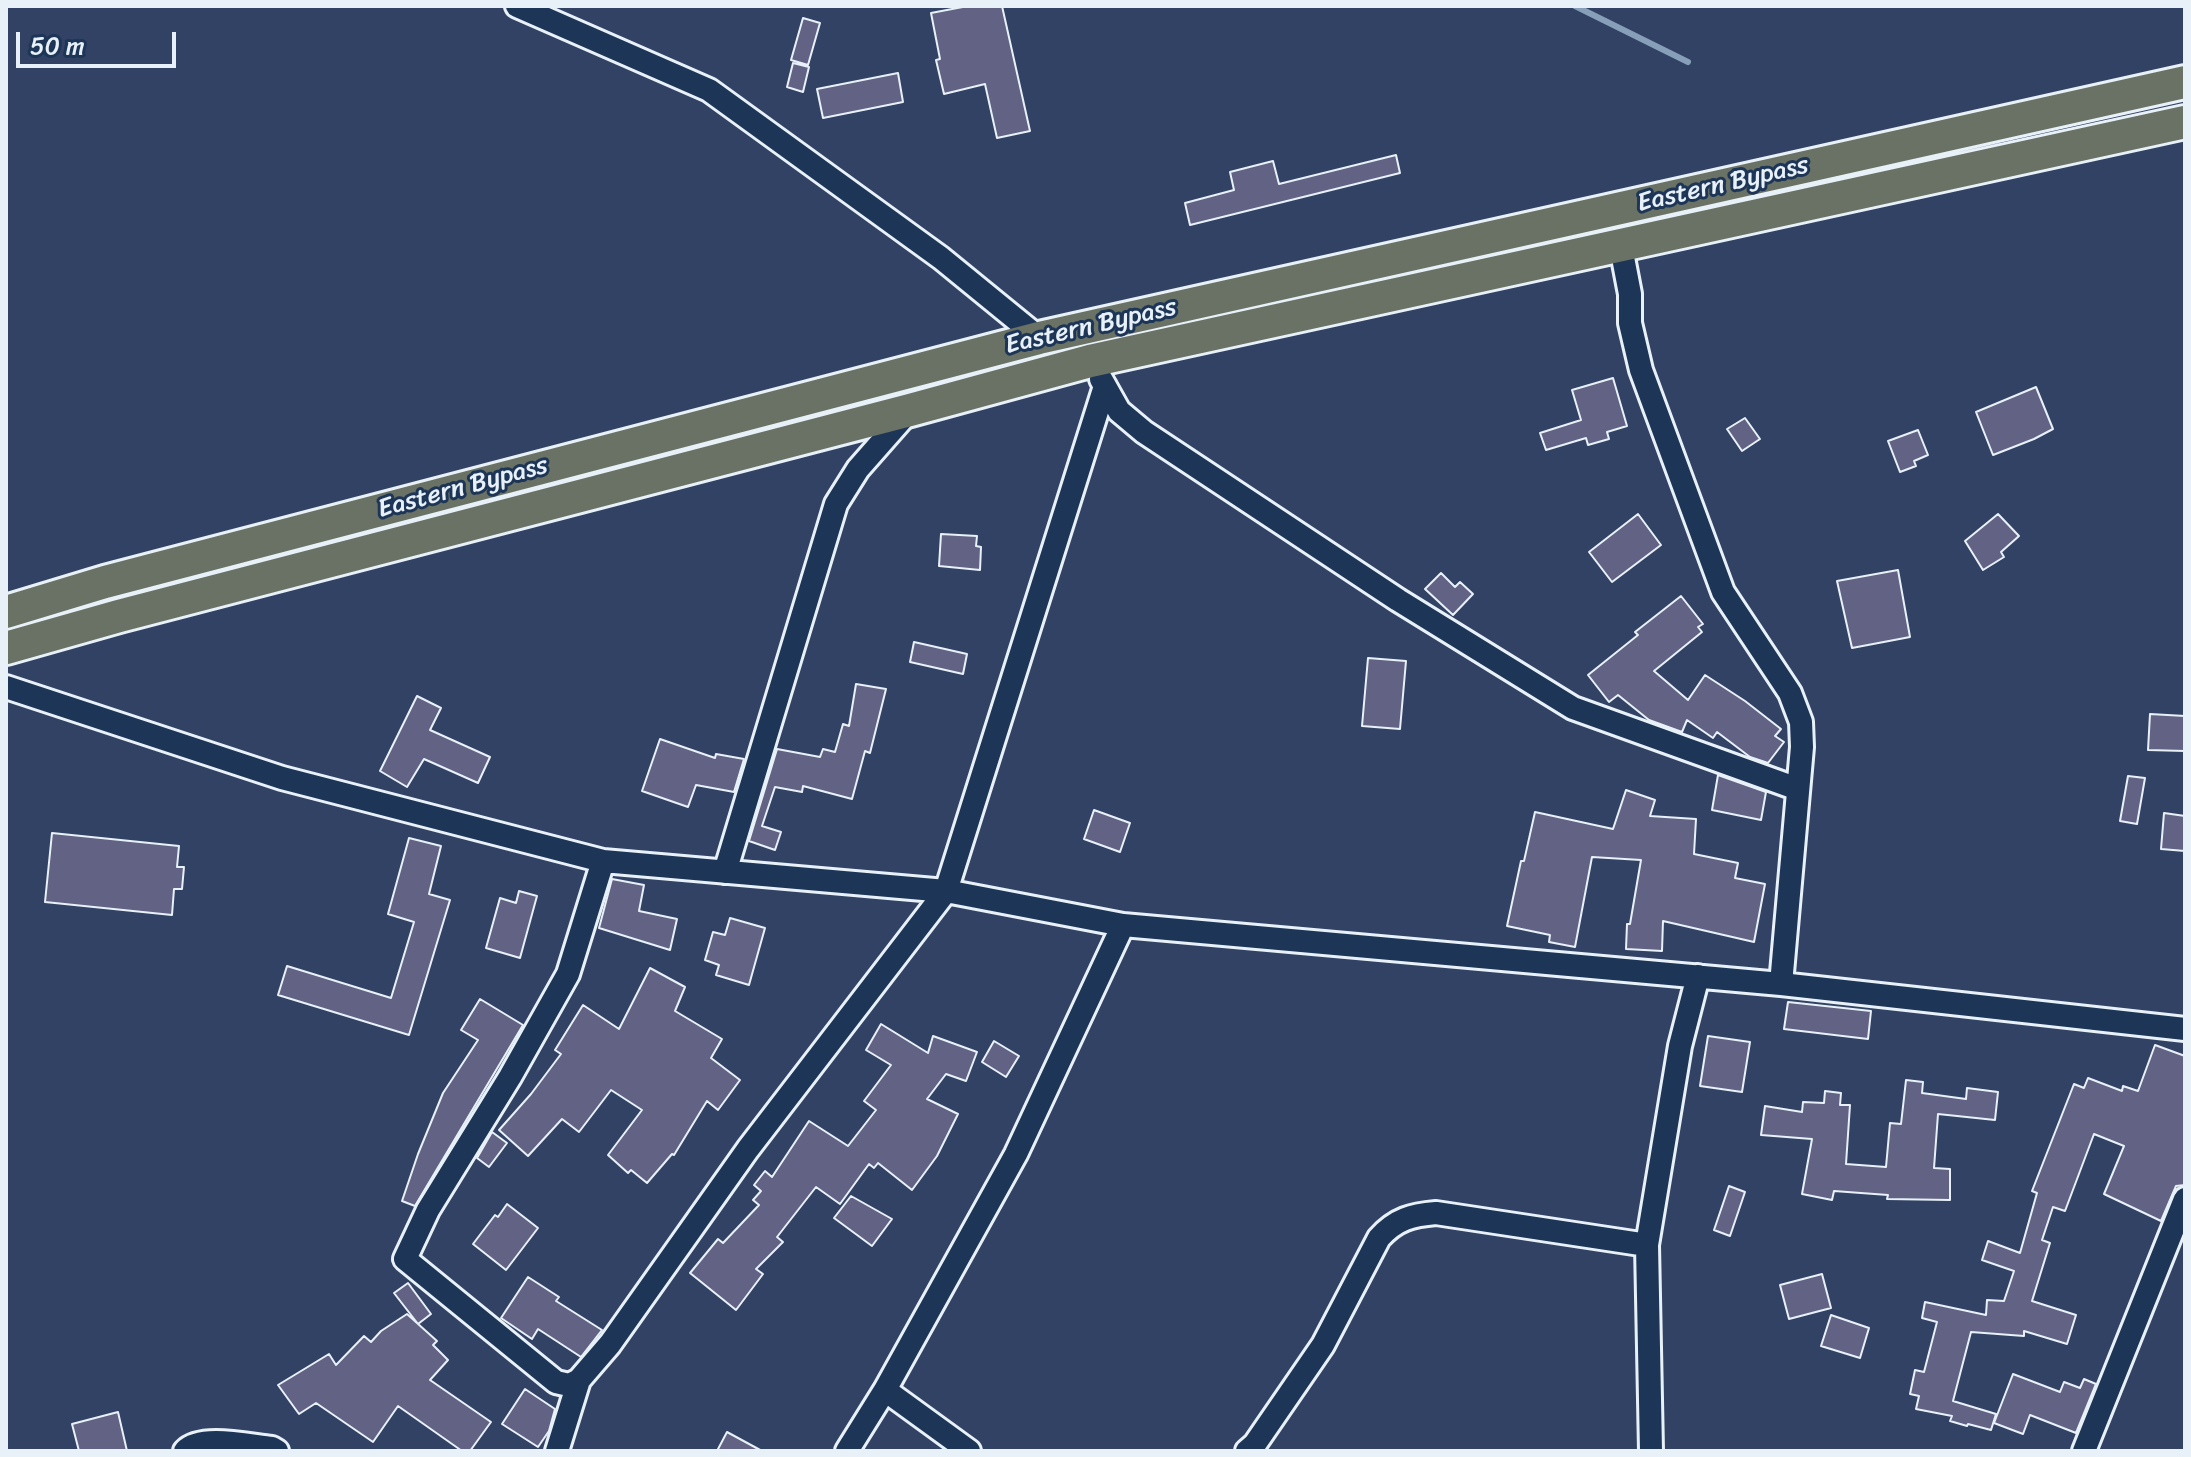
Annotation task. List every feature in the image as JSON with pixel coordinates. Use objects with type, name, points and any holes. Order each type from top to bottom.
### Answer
[{"type":"highway","name":"Eastern Bypass","points":[[6,612],[105,582],[1039,338],[2185,82]]},
{"type":"highway","name":"Eastern Bypass","points":[[6,648],[910,410],[1098,374],[1621,247],[2185,122]]},
{"type":"street","points":[[517,6],[709,90],[941,258],[1039,338]]},
{"type":"street","points":[[1621,247],[1630,294],[1630,323],[1641,370],[1723,592],[1790,693],[1801,722],[1781,984]]},
{"type":"street","points":[[1098,374],[1119,411],[1144,432],[1398,600],[1573,708],[1798,789]]},
{"type":"street","points":[[603,861],[568,974],[510,1077],[428,1210],[405,1259],[556,1382],[569,1385],[579,1380],[610,1344],[748,1149],[946,891],[1098,374]]},
{"type":"street","points":[[725,872],[836,504],[858,469],[910,410]]},
{"type":"street","points":[[6,687],[282,778],[603,861],[946,891],[1123,925],[1781,984],[2185,1029]]},
{"type":"street","points":[[847,1451],[885,1390],[1016,1154],[1123,925]]},
{"type":"street","points":[[1651,1451],[1647,1245],[1680,1046],[1698,976]]},
{"type":"street","points":[[2084,1451],[2185,1199]]},
{"type":"street","points":[[1247,1451],[1255,1444],[1323,1345],[1379,1238],[1392,1223],[1411,1215],[1436,1213],[1647,1245]]},
{"type":"street","points":[[557,1451],[579,1380]]},
{"type":"street","points":[[885,1390],[969,1451]]},
{"type":"street","points":[[185,1451],[203,1442],[277,1451]]},
{"type":"building","points":[[968,6],[1002,6],[1030,131],[997,138],[985,84],[944,94],[936,60],[940,59],[931,13]]},
{"type":"building","points":[[803,18],[820,23],[808,65],[791,60]]},
{"type":"building","points":[[793,63],[809,67],[803,92],[787,87]]},
{"type":"building","points":[[898,73],[903,102],[823,118],[817,89]]},
{"type":"building","points":[[1396,155],[1400,173],[1190,225],[1185,203],[1234,190],[1230,172],[1273,161],[1279,184]]},
{"type":"building","points":[[1613,378],[1627,426],[1607,432],[1609,439],[1588,445],[1586,438],[1546,450],[1540,433],[1581,420],[1572,390]]},
{"type":"building","points":[[2036,387],[2053,429],[1993,455],[1976,412]]},
{"type":"building","points":[[1745,418],[1760,439],[1742,451],[1727,429]]},
{"type":"building","points":[[1918,430],[1928,455],[1914,461],[1916,466],[1900,472],[1888,441]]},
{"type":"building","points":[[1638,514],[1661,545],[1612,582],[1589,552]]},
{"type":"building","points":[[1998,514],[2019,536],[2001,552],[2004,557],[1983,570],[1965,541]]},
{"type":"building","points":[[941,534],[977,536],[976,546],[981,547],[980,570],[939,566]]},
{"type":"building","points":[[1898,570],[1910,637],[1852,648],[1837,581]]},
{"type":"building","points":[[1441,573],[1455,587],[1460,582],[1473,594],[1453,615],[1425,589]]},
{"type":"building","points":[[1681,596],[1703,624],[1698,627],[1702,632],[1654,671],[1688,700],[1705,675],[1781,729],[1775,736],[1784,742],[1768,763],[1750,757],[1717,732],[1713,738],[1687,720],[1682,732],[1649,720],[1618,695],[1609,702],[1588,675]]},
{"type":"building","points":[[914,642],[967,654],[963,674],[910,662]]},
{"type":"building","points":[[1368,658],[1406,661],[1400,729],[1362,726]]},
{"type":"building","points":[[856,684],[886,689],[870,753],[865,751],[852,799],[803,786],[802,792],[775,787],[762,826],[781,832],[775,850],[749,841],[777,749],[820,757],[823,749],[835,752],[843,724],[849,726]]},
{"type":"building","points":[[417,696],[441,708],[430,730],[490,757],[478,783],[424,759],[407,787],[380,771]]},
{"type":"building","points":[[2150,714],[2185,716],[2185,751],[2148,750]]},
{"type":"building","points":[[660,739],[715,758],[716,754],[744,759],[734,792],[696,785],[688,807],[642,791]]},
{"type":"building","points":[[1718,775],[1766,792],[1761,820],[1712,810]]},
{"type":"building","points":[[2128,776],[2145,778],[2137,824],[2120,821]]},
{"type":"building","points":[[1626,790],[1655,800],[1650,816],[1696,819],[1694,854],[1738,863],[1735,878],[1765,884],[1754,942],[1663,921],[1662,951],[1626,949],[1627,924],[1630,924],[1641,860],[1592,857],[1575,947],[1549,942],[1550,935],[1507,926],[1535,812],[1613,829]]},
{"type":"building","points":[[1094,810],[1130,823],[1120,852],[1084,839]]},
{"type":"building","points":[[2164,813],[2185,816],[2185,851],[2161,849]]},
{"type":"building","points":[[52,833],[179,846],[177,867],[184,867],[182,889],[174,889],[172,915],[45,902]]},
{"type":"building","points":[[409,838],[441,846],[429,894],[450,900],[409,1035],[278,995],[287,966],[391,998],[414,922],[388,914]]},
{"type":"building","points":[[612,879],[644,885],[639,911],[677,919],[670,950],[599,928]]},
{"type":"building","points":[[519,891],[537,896],[520,958],[486,948],[500,898],[516,903]]},
{"type":"building","points":[[730,918],[765,928],[749,985],[716,975],[719,965],[705,960],[713,932],[725,935]]},
{"type":"building","points":[[650,968],[685,987],[675,1011],[722,1039],[711,1058],[740,1080],[718,1110],[707,1101],[674,1155],[647,1183],[631,1170],[628,1173],[608,1155],[642,1110],[611,1090],[579,1132],[562,1119],[528,1156],[499,1130],[561,1054],[555,1050],[583,1005],[619,1029]]},
{"type":"building","points":[[480,999],[523,1025],[415,1206],[402,1201],[443,1093],[478,1040],[461,1030]]},
{"type":"building","points":[[1788,1002],[1871,1011],[1868,1039],[1784,1029]]},
{"type":"building","points":[[881,1024],[928,1053],[933,1036],[977,1052],[966,1081],[946,1074],[927,1099],[958,1114],[937,1156],[912,1190],[878,1163],[874,1168],[869,1164],[840,1204],[816,1187],[777,1237],[783,1242],[756,1269],[763,1274],[736,1310],[690,1273],[718,1239],[723,1243],[759,1205],[753,1200],[761,1191],[754,1185],[765,1171],[772,1177],[809,1121],[848,1146],[876,1110],[864,1101],[891,1065],[866,1050]]},
{"type":"building","points":[[1708,1036],[1750,1042],[1742,1092],[1700,1086]]},
{"type":"building","points":[[994,1041],[1019,1056],[1006,1077],[982,1062]]},
{"type":"building","points":[[2155,1045],[2185,1056],[2185,1185],[2176,1186],[2161,1221],[2104,1194],[2124,1146],[2094,1134],[2065,1211],[2053,1207],[2042,1240],[2050,1243],[2032,1301],[2076,1315],[2067,1344],[2024,1331],[2024,1336],[1971,1332],[1953,1401],[1996,1414],[1991,1430],[1950,1421],[1952,1416],[1916,1409],[1919,1396],[1910,1394],[1915,1370],[1924,1372],[1937,1322],[1922,1318],[1925,1302],[1986,1315],[1987,1300],[2004,1301],[2014,1271],[1982,1260],[1988,1241],[2020,1253],[2037,1193],[2032,1191],[2074,1084],[2084,1088],[2088,1078],[2122,1091],[2123,1086],[2138,1091]]},
{"type":"building","points":[[1906,1080],[1923,1082],[1922,1093],[1966,1099],[1967,1088],[1998,1092],[1995,1120],[1938,1114],[1934,1168],[1950,1169],[1950,1200],[1887,1199],[1888,1195],[1834,1191],[1832,1200],[1802,1194],[1812,1139],[1761,1135],[1765,1106],[1802,1112],[1803,1102],[1824,1103],[1825,1091],[1841,1093],[1840,1105],[1850,1105],[1846,1164],[1886,1167],[1890,1123],[1901,1124]]},
{"type":"building","points":[[492,1132],[507,1143],[489,1167],[477,1158]]},
{"type":"building","points":[[1729,1186],[1745,1192],[1730,1236],[1714,1230]]},
{"type":"building","points":[[851,1196],[892,1219],[872,1246],[834,1218]]},
{"type":"building","points":[[507,1204],[538,1228],[506,1270],[473,1244]]},
{"type":"building","points":[[1822,1274],[1831,1308],[1789,1319],[1780,1285]]},
{"type":"building","points":[[528,1277],[559,1297],[556,1301],[602,1330],[581,1357],[538,1329],[532,1339],[501,1318]]},
{"type":"building","points":[[408,1283],[431,1314],[418,1324],[394,1293]]},
{"type":"building","points":[[407,1314],[437,1341],[433,1345],[448,1360],[430,1380],[491,1422],[470,1451],[462,1451],[398,1406],[373,1442],[316,1403],[299,1414],[278,1385],[329,1354],[336,1365],[364,1336],[371,1342],[381,1331]]},
{"type":"building","points":[[1831,1315],[1869,1328],[1860,1358],[1821,1346]]},
{"type":"building","points":[[2013,1374],[2060,1392],[2064,1382],[2080,1388],[2084,1379],[2096,1384],[2076,1433],[2030,1415],[2023,1434],[1994,1423]]},
{"type":"building","points":[[525,1389],[555,1409],[549,1431],[538,1447],[502,1424]]},
{"type":"building","points":[[118,1412],[127,1451],[79,1451],[72,1424]]},
{"type":"building","points":[[727,1432],[762,1451],[717,1451]]},
{"type":"waterway","points":[[1575,6],[1688,62]]}]
